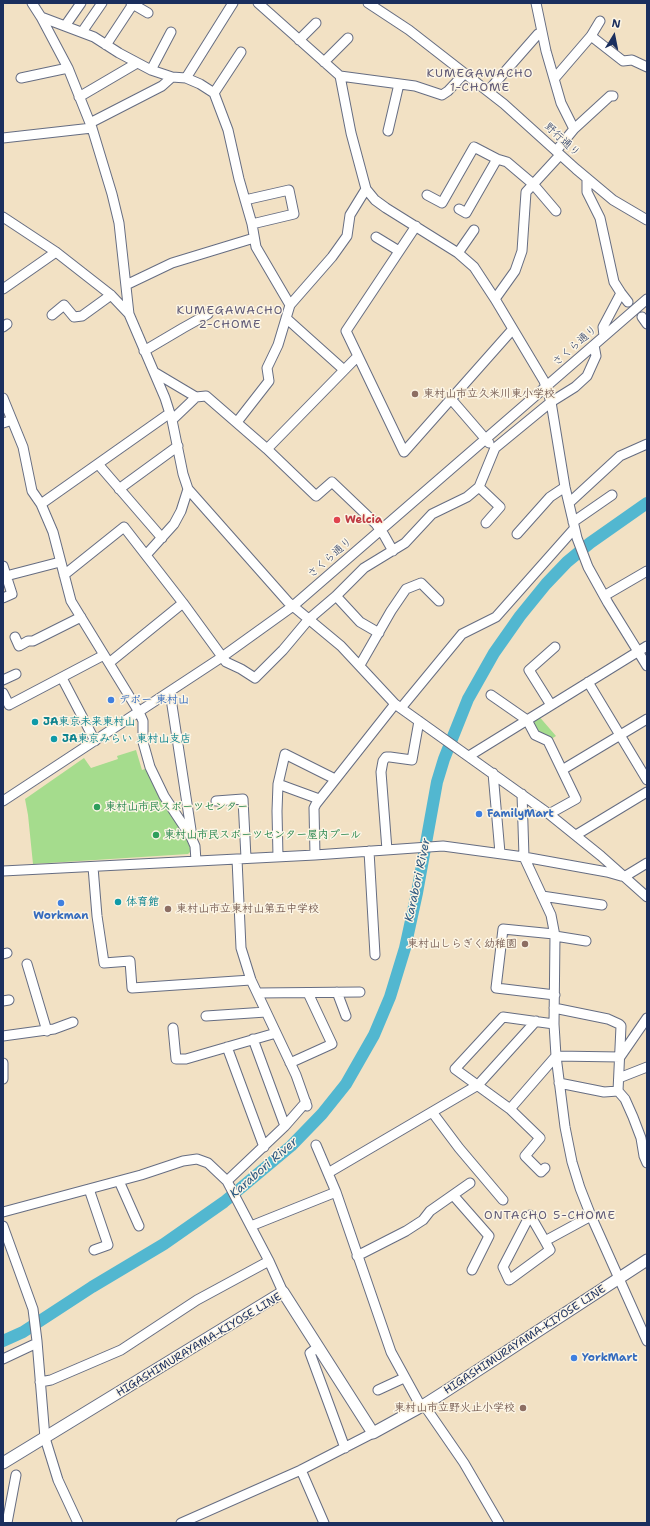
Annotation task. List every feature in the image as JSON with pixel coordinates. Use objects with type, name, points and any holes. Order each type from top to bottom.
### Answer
[{"type":"main road","name":"HIGASHIMURAYAMA-KIYOSE LINE","points":[[3,1463],[283,1292],[373,1433],[424,1405],[619,1280],[647,1260]]},
{"type":"street","points":[[65,26],[82,3]]},
{"type":"street","points":[[82,32],[102,3]]},
{"type":"street","points":[[186,78],[233,3]]},
{"type":"street","points":[[258,3],[340,76],[415,86],[442,95],[448,91],[465,73]]},
{"type":"street","name":"野行通り","points":[[368,3],[409,30],[488,91],[588,180],[613,200],[645,215]]},
{"type":"street","points":[[536,3],[542,32],[561,103],[574,129]]},
{"type":"street","points":[[106,45],[132,4],[148,13]]},
{"type":"street","points":[[36,5],[68,68],[91,126],[112,194],[119,223],[129,314],[171,416],[183,474],[188,489],[288,602],[341,646],[398,706],[549,814],[601,856],[647,897]]},
{"type":"street","points":[[41,17],[82,32],[152,70],[172,76],[186,78],[200,84],[214,93],[228,130],[239,179],[252,224],[256,247],[290,305]]},
{"type":"street","points":[[554,79],[591,36],[600,21]]},
{"type":"street","points":[[299,40],[316,24]]},
{"type":"street","points":[[152,70],[171,32]]},
{"type":"street","points":[[488,91],[533,39],[542,32]]},
{"type":"street","points":[[591,36],[623,61],[632,60],[647,68]]},
{"type":"street","points":[[324,62],[348,38]]},
{"type":"street","points":[[214,93],[241,52]]},
{"type":"street","points":[[80,97],[137,63]]},
{"type":"street","points":[[21,78],[68,68]]},
{"type":"street","points":[[3,138],[91,126],[162,86],[172,76]]},
{"type":"street","points":[[340,76],[351,133],[366,189],[375,200],[386,208],[458,253],[474,267],[544,381],[551,402],[574,526],[588,567],[647,666]]},
{"type":"street","points":[[388,131],[399,84]]},
{"type":"street","points":[[495,299],[515,271],[522,251],[526,192],[558,153],[574,129],[610,96],[613,96]]},
{"type":"street","points":[[427,195],[444,205],[474,147],[496,159],[507,162],[533,184],[556,211]]},
{"type":"street","points":[[459,209],[466,213],[496,159]]},
{"type":"street","points":[[588,180],[587,192],[600,218],[614,282],[628,302]]},
{"type":"street","points":[[237,422],[269,381],[267,368],[278,345],[290,305],[332,257],[347,236],[350,215],[366,189]]},
{"type":"street","points":[[245,200],[289,190],[294,214],[252,224]]},
{"type":"street","points":[[3,217],[56,252],[111,295],[129,314]]},
{"type":"street","points":[[416,226],[346,331],[357,357],[404,452],[513,330]]},
{"type":"street","points":[[458,253],[474,230]]},
{"type":"street","points":[[376,237],[399,251]]},
{"type":"street","points":[[126,285],[172,262],[254,238]]},
{"type":"street","points":[[3,289],[56,252]]},
{"type":"street","points":[[604,336],[603,327],[621,293]]},
{"type":"street","points":[[52,315],[64,305],[74,318],[82,316],[111,295]]},
{"type":"street","name":"さくら通り","points":[[3,801],[170,692],[293,606],[647,299]]},
{"type":"street","points":[[144,351],[208,314]]},
{"type":"street","points":[[286,318],[344,370]]},
{"type":"street","points":[[64,575],[124,527],[226,662],[255,678],[283,650],[309,620],[364,568],[405,543],[432,514],[467,497],[478,487],[495,448],[551,402],[575,387],[586,376],[596,356],[594,345]]},
{"type":"street","points":[[267,449],[357,357]]},
{"type":"street","points":[[154,372],[196,397]]},
{"type":"street","points":[[41,504],[171,416],[196,397],[206,396],[267,449],[316,496],[332,482],[380,530],[393,551]]},
{"type":"street","points":[[3,398],[23,447],[32,491],[41,504],[53,532],[71,601],[139,712],[142,721],[143,742],[150,767],[164,796],[191,837],[195,846],[196,860]]},
{"type":"street","points":[[451,399],[495,448]]},
{"type":"street","points":[[3,423],[12,420]]},
{"type":"street","points":[[569,503],[620,456],[647,444]]},
{"type":"street","points":[[120,489],[178,446]]},
{"type":"street","points":[[98,464],[162,538]]},
{"type":"street","points":[[478,487],[500,507],[486,523]]},
{"type":"street","points":[[517,534],[550,497],[566,487]]},
{"type":"street","points":[[146,555],[178,518],[188,489]]},
{"type":"street","points":[[315,855],[314,808],[319,799],[335,779],[462,634],[496,617],[539,570],[574,526],[612,495]]},
{"type":"street","points":[[6,576],[60,562]]},
{"type":"street","points":[[3,566],[12,594],[3,598]]},
{"type":"street","points":[[604,596],[647,570]]},
{"type":"street","points":[[360,665],[380,633],[391,611],[406,590],[421,583],[439,601]]},
{"type":"street","points":[[336,596],[360,622],[380,633]]},
{"type":"street","points":[[3,693],[9,705],[62,678],[107,659],[182,603]]},
{"type":"street","points":[[15,637],[19,646],[28,641],[33,641],[81,617]]},
{"type":"street","points":[[469,756],[647,646]]},
{"type":"street","points":[[552,705],[529,670],[555,647]]},
{"type":"street","points":[[3,680],[16,674]]},
{"type":"street","points":[[62,678],[95,741]]},
{"type":"street","points":[[588,682],[647,780]]},
{"type":"street","points":[[170,692],[191,837]]},
{"type":"street","points":[[491,695],[527,720],[535,735],[548,741],[576,799],[549,814]]},
{"type":"street","points":[[562,770],[647,719]]},
{"type":"street","points":[[387,850],[381,772],[383,761],[386,757],[390,756],[412,760],[419,721]]},
{"type":"street","points":[[278,857],[278,784],[285,754],[335,779]]},
{"type":"street","points":[[493,773],[500,853]]},
{"type":"street","points":[[278,784],[319,799]]},
{"type":"street","points":[[576,836],[647,792]]},
{"type":"street","points":[[522,794],[524,857],[551,915],[554,935],[554,1024],[556,1056],[565,1127],[572,1162],[591,1216],[647,1341]]},
{"type":"street","points":[[216,801],[243,799],[241,948],[251,980],[302,1089],[306,1104],[264,1147],[227,1181]]},
{"type":"street","points":[[3,871],[315,855],[440,846],[524,857],[607,872],[624,877],[647,863]]},
{"type":"street","points":[[368,851],[375,955]]},
{"type":"street","points":[[93,867],[97,916],[104,963],[130,961],[132,988],[251,980]]},
{"type":"street","points":[[542,896],[602,905]]},
{"type":"street","points":[[555,995],[496,988],[503,929],[554,935],[586,941]]},
{"type":"street","points":[[27,964],[47,1031]]},
{"type":"street","points":[[337,992],[346,1016]]},
{"type":"street","points":[[258,993],[360,992]]},
{"type":"street","points":[[290,1063],[332,1044],[308,993]]},
{"type":"street","points":[[554,1008],[608,1019],[621,1026],[618,1091],[625,1099],[633,1116],[641,1138],[644,1156],[647,1163]]},
{"type":"street","points":[[206,1016],[266,1012]]},
{"type":"street","points":[[545,1168],[541,1172],[523,1158],[540,1138],[510,1110],[455,1069],[503,1016],[554,1024]]},
{"type":"street","points":[[620,1057],[647,1018]]},
{"type":"street","points":[[328,1173],[478,1085],[536,1021]]},
{"type":"street","points":[[3,1036],[47,1031],[73,1022]]},
{"type":"street","points":[[173,1028],[176,1059],[186,1059],[276,1033]]},
{"type":"street","points":[[253,1039],[285,1126]]},
{"type":"street","points":[[227,1047],[264,1147]]},
{"type":"street","points":[[556,1056],[620,1057]]},
{"type":"street","points":[[510,1110],[556,1056]]},
{"type":"street","points":[[3,1063],[3,1079]]},
{"type":"street","points":[[619,1078],[647,1067]]},
{"type":"street","points":[[559,1083],[604,1092],[618,1091]]},
{"type":"street","points":[[432,1112],[459,1148],[503,1200]]},
{"type":"street","points":[[316,1145],[336,1192],[391,1352],[419,1403],[424,1405],[464,1463],[499,1523]]},
{"type":"street","points":[[3,1212],[119,1181],[183,1161],[197,1159],[208,1163],[227,1181],[269,1261],[283,1292]]},
{"type":"street","points":[[119,1181],[138,1226]]},
{"type":"street","points":[[357,1256],[424,1220],[430,1211],[470,1183]]},
{"type":"street","points":[[89,1189],[112,1243],[94,1250]]},
{"type":"street","points":[[251,1226],[336,1192]]},
{"type":"street","points":[[453,1195],[489,1236],[472,1270]]},
{"type":"street","points":[[530,1216],[545,1241],[550,1250],[509,1280],[504,1267],[530,1216]]},
{"type":"street","points":[[545,1241],[591,1216]]},
{"type":"street","points":[[3,1226],[32,1308],[37,1342],[45,1438],[58,1480],[78,1523]]},
{"type":"street","points":[[40,1382],[52,1380],[121,1350],[197,1300],[269,1261]]},
{"type":"street","points":[[3,1359],[37,1342]]},
{"type":"street","points":[[318,1347],[310,1353],[345,1448]]},
{"type":"street","points":[[378,1390],[404,1378]]},
{"type":"street","points":[[181,1523],[301,1470],[373,1433]]},
{"type":"street","points":[[301,1470],[324,1523]]},
{"type":"street","points":[[7,1523],[16,1474]]},
{"type":"green space","points":[[537,714],[556,736],[548,741],[535,735],[527,720]]},
{"type":"green space","name":"東村山市民スポーツセンター","points":[[136,750],[142,770],[145,769],[187,839],[191,851],[188,854],[33,864],[25,799],[84,758],[91,768],[118,759],[117,756]]},
{"type":"waterway","name":"Karabori River","points":[[3,1341],[23,1332],[92,1287],[164,1244],[224,1202],[291,1146],[322,1114],[346,1084],[374,1035],[390,997],[405,948],[417,893],[437,782],[444,759],[468,699],[494,653],[520,616],[546,584],[567,562],[590,543],[647,503]]},
{"type":"place","name":"東村山市立久米川東小学校","points":[[415,394]]},
{"type":"place","name":"Welcia","points":[[337,520]]},
{"type":"place","name":"デポー 東村山","points":[[111,700]]},
{"type":"place","name":"JA東京未来東村山","points":[[35,722]]},
{"type":"place","name":"JA東京みらい 東村山支店","points":[[54,739]]},
{"type":"place","name":"東村山市民スポーツセンター","points":[[97,807]]},
{"type":"place","name":"FamilyMart","points":[[479,814]]},
{"type":"place","name":"東村山市民スポーツセンター屋内プール","points":[[156,835]]},
{"type":"place","name":"体育館","points":[[118,902]]},
{"type":"place","name":"Workman","points":[[61,903]]},
{"type":"place","name":"東村山市立東村山第五中学校","points":[[168,909]]},
{"type":"place","name":"東村山しらぎく幼稚園","points":[[525,944]]},
{"type":"place","name":"YorkMart","points":[[574,1358]]},
{"type":"place","name":"東村山市立野火止小学校","points":[[523,1408]]},
{"type":"district","name":"KUMEGAWACHO 1-CHOME","points":[[480,81]]},
{"type":"district","name":"KUMEGAWACHO 2-CHOME","points":[[230,318]]},
{"type":"district","name":"ONTACHO 5-CHOME","points":[[550,1216]]}]
